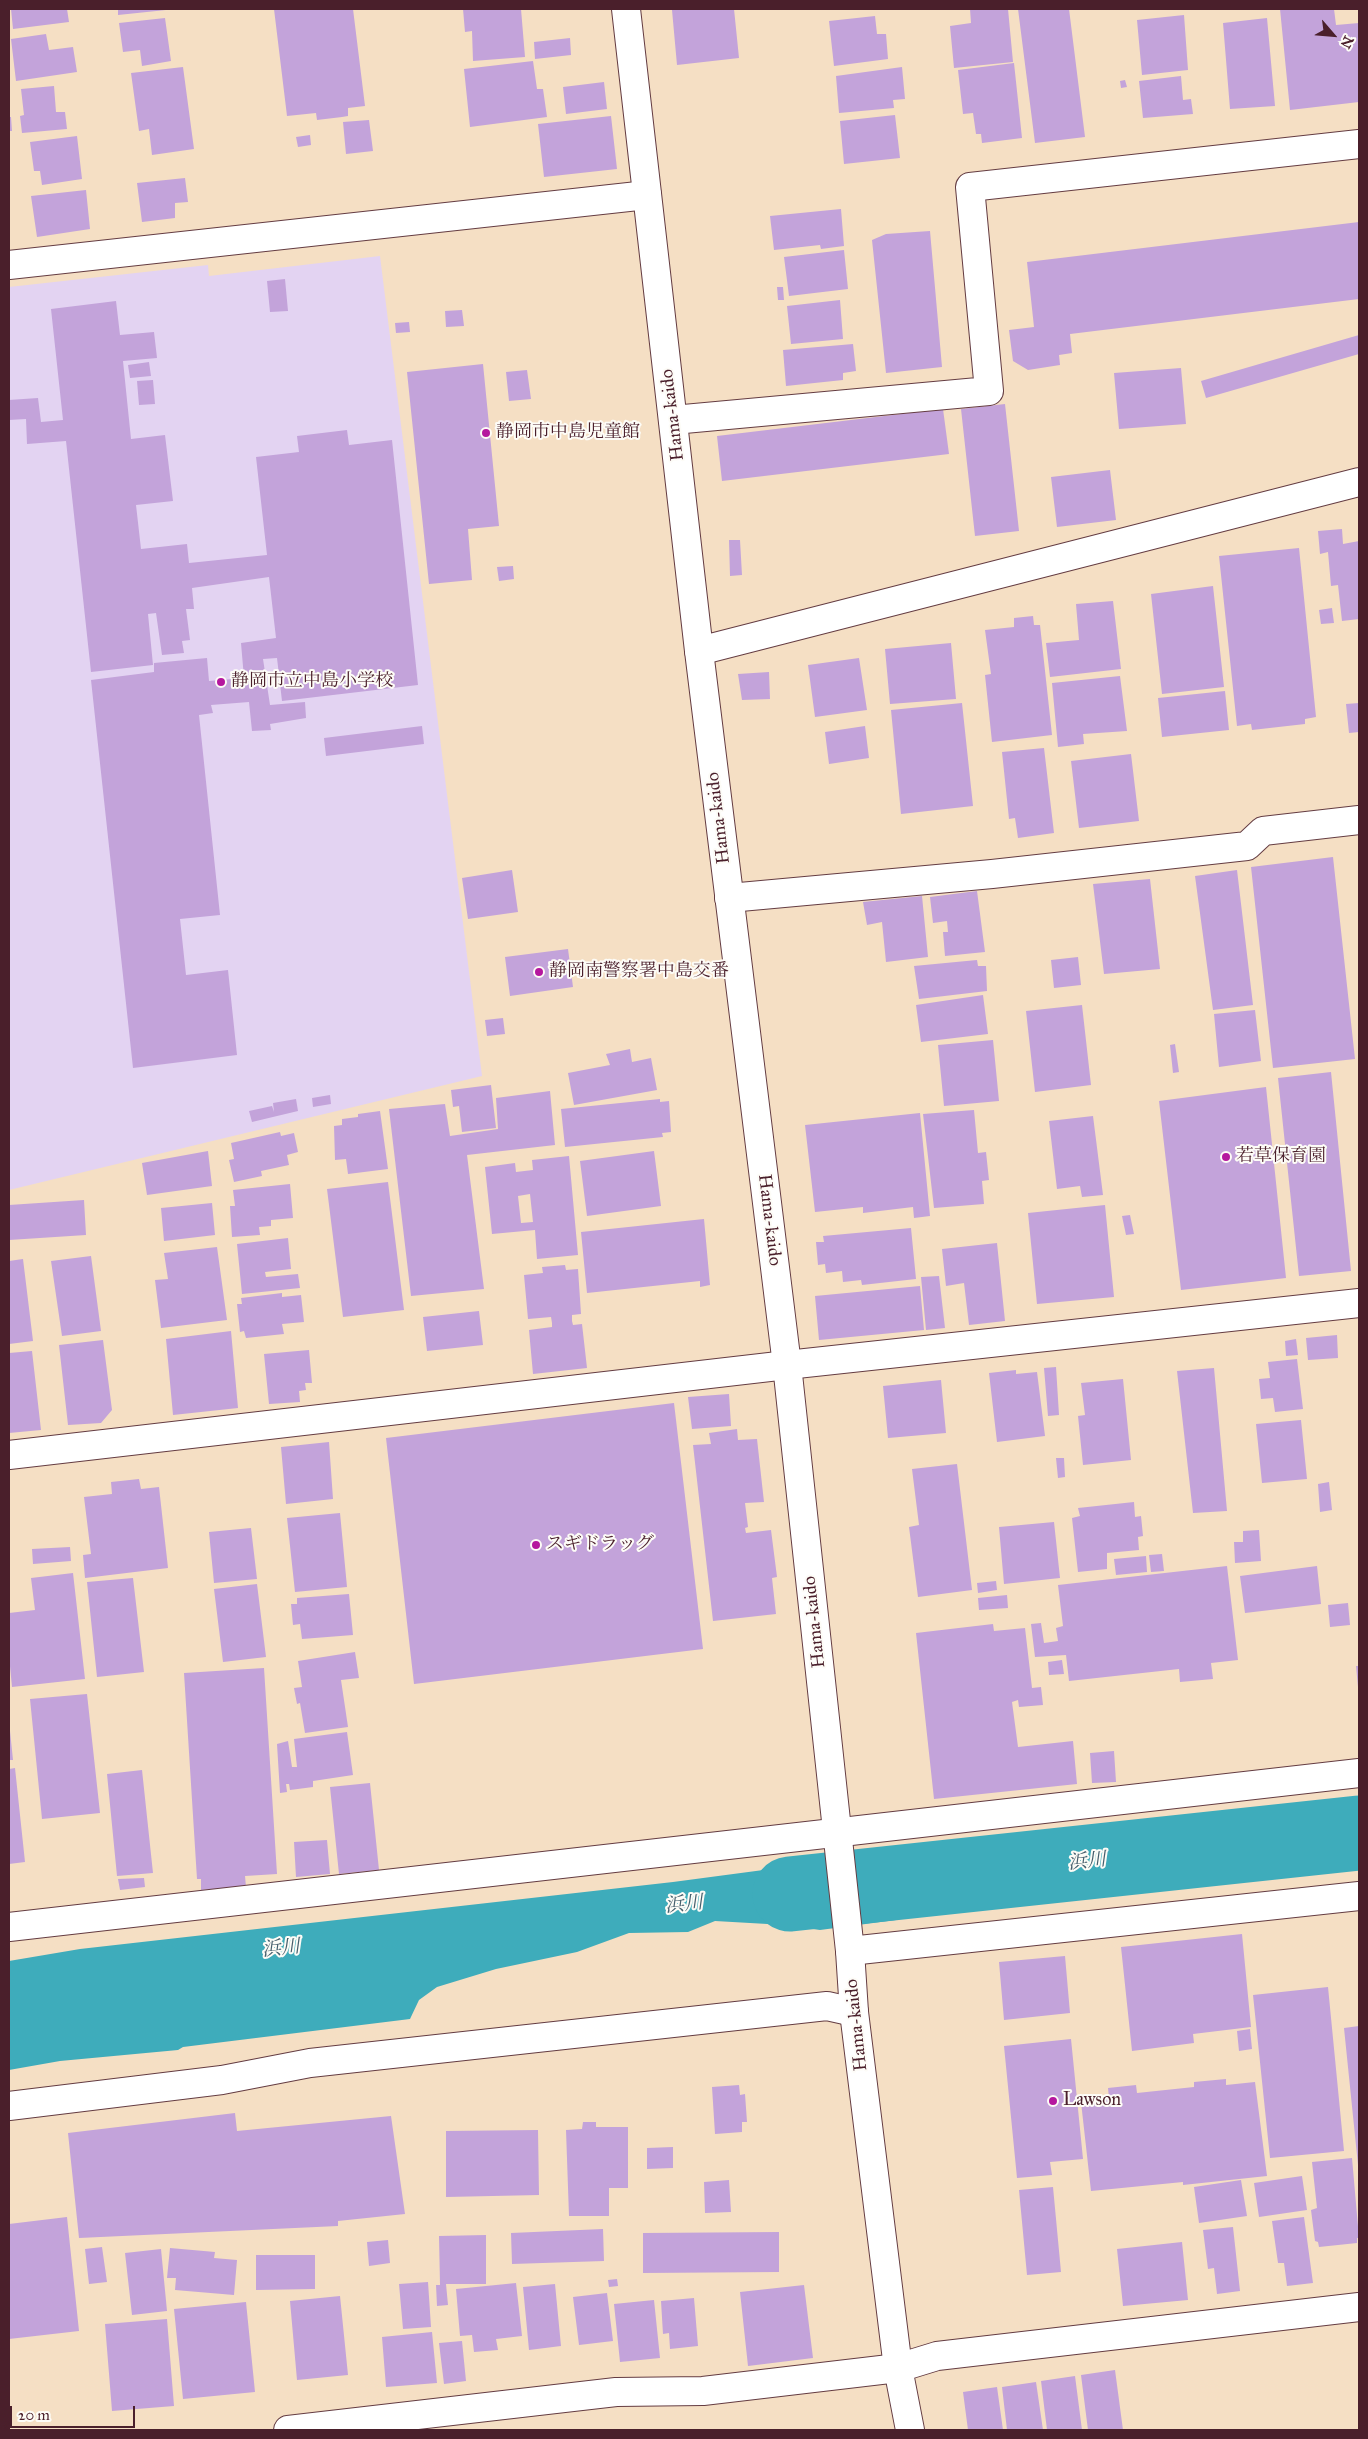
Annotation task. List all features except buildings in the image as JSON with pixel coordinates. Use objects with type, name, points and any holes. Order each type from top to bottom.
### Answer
[{"type":"street","name":"Hama-kaido","points":[[626,9],[699,651],[787,1365],[849,1944],[854,2012],[898,2368],[910,2430]]},
{"type":"street","points":[[673,420],[989,391],[970,187],[1359,144]]},
{"type":"street","points":[[9,265],[647,195]]},
{"type":"street","points":[[699,651],[1359,482]]},
{"type":"street","points":[[729,898],[992,874],[1247,846],[1263,831],[1359,820]]},
{"type":"street","points":[[9,1455],[787,1365],[1359,1302]]},
{"type":"street","points":[[9,1927],[838,1840],[1359,1773]]},
{"type":"street","points":[[849,1944],[1359,1896]]},
{"type":"street","points":[[9,2106],[222,2080],[320,2062],[827,2006],[854,2012]]},
{"type":"street","points":[[288,2430],[616,2392],[704,2391],[898,2368],[937,2356],[1359,2307]]},
{"type":"shaded area","name":"静岡市立中島小学校","points":[[380,256],[482,1076],[9,1190],[9,287],[208,265],[209,276]]},
{"type":"water","points":[[810,1855],[891,1856],[896,1920],[820,1930],[785,1925],[715,1921],[688,1932],[629,1933],[577,1952],[496,1969],[437,1987],[419,2000],[410,2019],[183,2047],[178,2050],[60,2061],[9,2070],[9,1961],[80,1949],[673,1882],[786,1867]]},
{"type":"waterway","name":"浜川","points":[[790,1894],[1359,1833]]},
{"type":"place","name":"静岡市中島児童館","points":[[486,433]]},
{"type":"place","name":"静岡市立中島小学校","points":[[221,682]]},
{"type":"place","name":"静岡南警察署中島交番","points":[[539,972]]},
{"type":"place","name":"若草保育園","points":[[1226,1157]]},
{"type":"place","name":"スギドラッグ","points":[[536,1545]]},
{"type":"place","name":"Lawson","points":[[1053,2101]]}]
